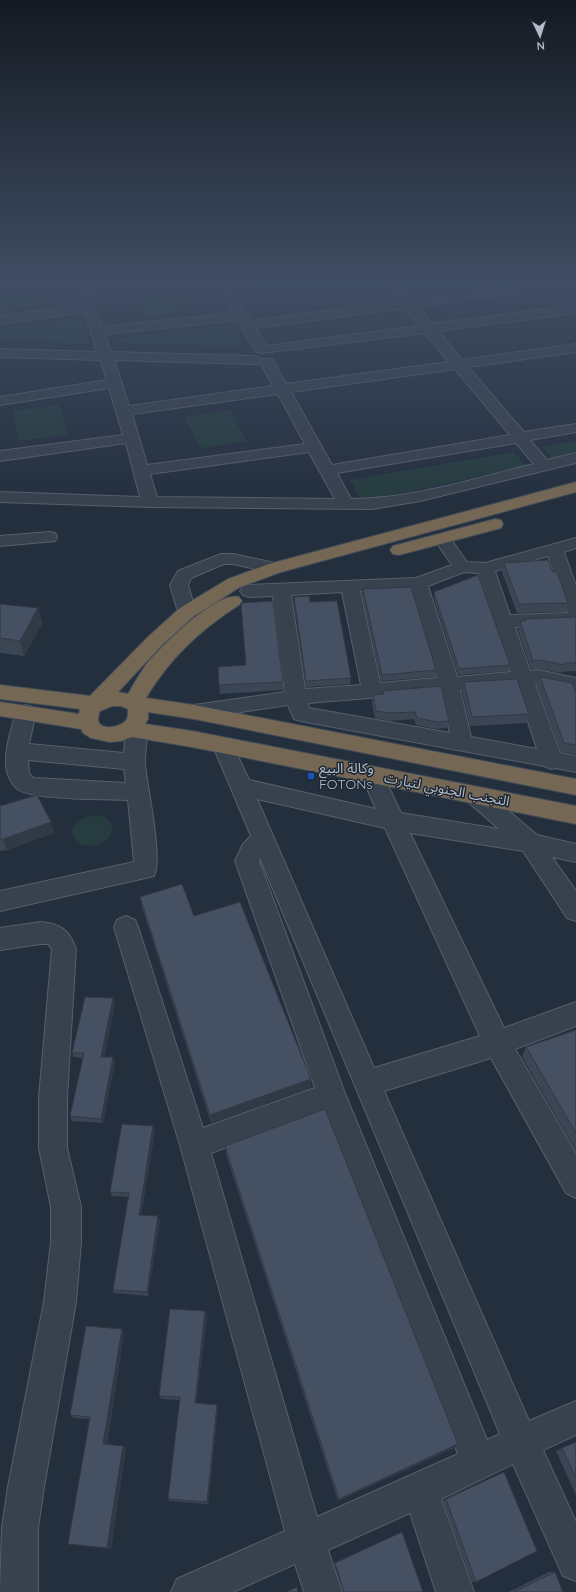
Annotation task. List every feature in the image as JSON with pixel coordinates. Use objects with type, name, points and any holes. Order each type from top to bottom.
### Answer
[{"type":"highway","points":[[87,723],[88,713],[95,704],[155,642],[187,612],[234,583],[276,568],[576,487]]},
{"type":"highway","points":[[133,703],[154,670],[186,635],[218,610],[249,591],[328,567],[442,540],[576,502]]},
{"type":"highway","points":[[0,692],[95,704],[110,698],[119,698],[138,706],[139,713],[132,730],[104,735],[97,732],[87,723],[0,708]]},
{"type":"highway","name":"التجنب الجنوبي لتيارت","points":[[133,703],[194,712],[298,715],[576,787]]},
{"type":"highway","name":"التجنب الجنوبي لتيارت","points":[[132,730],[224,746],[576,815]]},
{"type":"street","points":[[106,354],[150,502]]},
{"type":"street","points":[[236,354],[269,354]]},
{"type":"street","points":[[450,354],[544,466]]},
{"type":"street","points":[[124,411],[533,354]]},
{"type":"street","points":[[264,355],[313,447],[346,504]]},
{"type":"street","points":[[0,401],[115,383]]},
{"type":"street","points":[[327,470],[576,428]]},
{"type":"street","points":[[0,456],[132,438]]},
{"type":"street","points":[[141,471],[313,447]]},
{"type":"street","points":[[0,498],[150,502],[372,504],[399,500],[576,458]]},
{"type":"street","points":[[0,540],[49,537]]},
{"type":"street","points":[[442,540],[462,568]]},
{"type":"street","points":[[249,591],[281,591],[418,583],[462,568],[485,568],[576,543]]},
{"type":"street","points":[[555,550],[576,612]]},
{"type":"street","points":[[187,612],[178,585],[184,575],[221,559],[233,559],[276,568]]},
{"type":"street","points":[[485,568],[552,761]]},
{"type":"street","points":[[418,583],[449,684],[462,742]]},
{"type":"street","points":[[350,587],[372,691]]},
{"type":"street","points":[[281,591],[298,715]]},
{"type":"street","points":[[504,621],[576,618]]},
{"type":"street","points":[[298,715],[372,691],[538,677],[576,685]]},
{"type":"street","points":[[26,712],[17,751],[19,775],[22,780],[30,785],[138,792]]},
{"type":"street","points":[[194,712],[298,715],[462,742],[552,761],[576,764]]},
{"type":"street","points":[[0,901],[146,869],[143,827],[134,762],[132,730]]},
{"type":"street","points":[[224,746],[243,787],[366,1084],[521,1442],[576,1563]]},
{"type":"street","points":[[17,751],[134,762]]},
{"type":"street","points":[[372,775],[497,1043],[576,1183]]},
{"type":"street","points":[[243,787],[393,821],[530,843],[576,853]]},
{"type":"street","points":[[475,795],[530,843],[576,911]]},
{"type":"street","points":[[264,838],[251,850],[247,861],[332,1096],[479,1462]]},
{"type":"street","points":[[126,927],[194,1145],[306,1540],[323,1592]]},
{"type":"street","points":[[0,939],[23,935],[53,935],[60,941],[64,949],[52,1097],[53,1148],[66,1207],[66,1242],[60,1302],[21,1521],[19,1592]]},
{"type":"street","points":[[366,1084],[497,1043],[576,1014]]},
{"type":"street","points":[[194,1145],[332,1096]]},
{"type":"street","points":[[190,1592],[420,1490],[521,1442],[576,1418]]},
{"type":"street","points":[[420,1490],[455,1592]]},
{"type":"green space","points":[[60,405],[67,435],[18,441],[13,411]]},
{"type":"green space","points":[[230,410],[246,441],[200,448],[185,417]]},
{"type":"green space","points":[[576,441],[576,453],[552,459],[542,447]]},
{"type":"green space","points":[[514,452],[526,466],[392,496],[360,499],[350,480]]},
{"type":"green space","points":[[96,815],[106,818],[111,824],[112,830],[109,836],[104,842],[96,845],[87,845],[77,842],[73,836],[73,827],[80,820]]},
{"type":"building","points":[[548,560],[553,572],[557,572],[568,603],[519,604],[504,563]]},
{"type":"building","points":[[478,575],[510,665],[459,669],[434,592]]},
{"type":"building","points":[[411,587],[436,670],[382,675],[363,589]]},
{"type":"building","points":[[309,596],[310,602],[337,601],[351,678],[306,681],[294,597]]},
{"type":"building","points":[[273,601],[283,682],[219,685],[218,667],[246,665],[241,603]]},
{"type":"building","points":[[0,604],[38,608],[20,641],[0,638]]},
{"type":"building","points":[[576,617],[576,663],[564,663],[564,665],[541,660],[533,661],[520,621],[526,621],[525,619]]},
{"type":"building","points":[[540,677],[572,683],[576,693],[576,745],[564,743]]},
{"type":"building","points":[[517,679],[529,714],[472,717],[464,682]]},
{"type":"building","points":[[441,686],[449,721],[438,722],[417,718],[415,712],[390,713],[376,711],[373,695],[384,694],[383,691]]},
{"type":"building","points":[[37,795],[51,822],[0,839],[0,806]]},
{"type":"building","points":[[182,884],[194,916],[240,902],[311,1079],[210,1115],[140,897]]},
{"type":"building","points":[[85,997],[113,998],[101,1057],[113,1057],[101,1119],[70,1116],[84,1053],[72,1053]]},
{"type":"building","points":[[576,1030],[576,1133],[526,1047]]},
{"type":"building","points":[[325,1109],[458,1444],[339,1499],[225,1146]]},
{"type":"building","points":[[122,1124],[153,1126],[139,1215],[158,1216],[147,1292],[113,1290],[129,1193],[110,1192]]},
{"type":"building","points":[[170,1309],[205,1311],[195,1403],[217,1405],[207,1502],[168,1499],[180,1397],[159,1396]]},
{"type":"building","points":[[86,1326],[122,1329],[103,1444],[123,1446],[107,1548],[68,1544],[90,1417],[70,1415]]},
{"type":"building","points":[[576,1442],[576,1478],[562,1448]]},
{"type":"building","points":[[504,1472],[537,1551],[476,1582],[446,1499]]},
{"type":"building","points":[[402,1532],[423,1592],[344,1592],[335,1563]]},
{"type":"building","points":[[555,1572],[563,1592],[514,1592]]},
{"type":"building","points":[[297,1587],[298,1592],[286,1592]]},
{"type":"place","name":"وكالة البيع FOTONs","points":[[311,776]]}]
